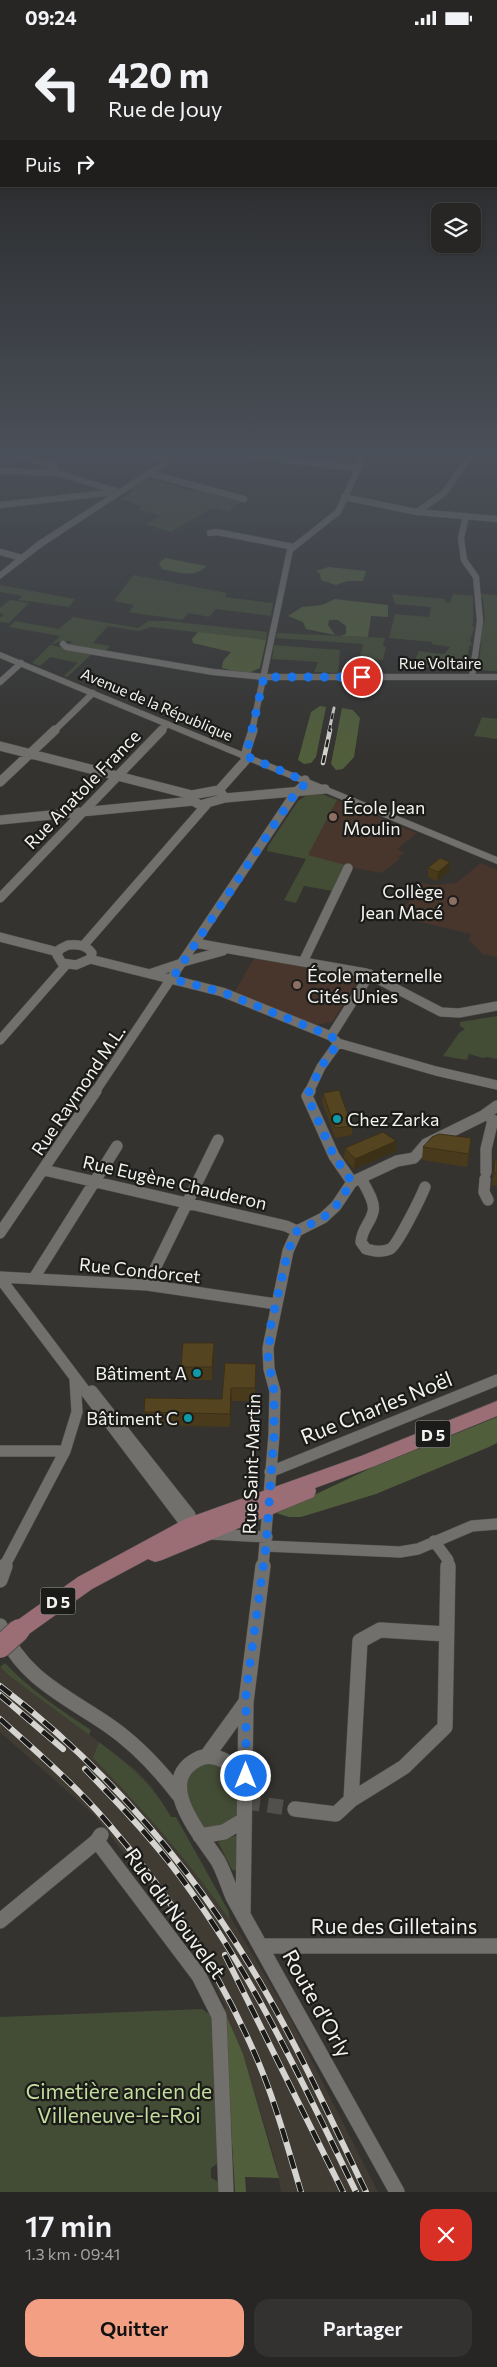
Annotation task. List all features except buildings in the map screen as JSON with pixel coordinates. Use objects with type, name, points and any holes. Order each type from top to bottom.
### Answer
[{"type":"main road","points":[[0,576],[22,558]]},
{"type":"main road","name":"Avenue de la République","points":[[0,655],[497,861]]},
{"type":"main road","name":"D 5","points":[[0,1647],[10,1628],[98,1576],[196,1524],[268,1502],[497,1408]]},
{"type":"main road","name":"D 5","points":[[98,1576],[178,1545],[196,1524]]},
{"type":"street","points":[[18,557],[22,558]]},
{"type":"street","points":[[0,820],[193,798],[219,791],[244,763],[289,557]]},
{"type":"street","points":[[464,557],[476,577],[480,621],[472,677]]},
{"type":"street","name":"Rue Voltaire","points":[[63,644],[66,647],[213,672],[264,677],[497,677]]},
{"type":"street","points":[[0,682],[21,663]]},
{"type":"street","points":[[0,782],[93,693]]},
{"type":"street","name":"Rue Anatole France","points":[[0,898],[167,723]]},
{"type":"street","points":[[0,746],[118,776],[193,798],[200,805],[225,799],[325,789]]},
{"type":"street","name":"Rue Raymond M.L.","points":[[0,1233],[305,781]]},
{"type":"street","points":[[219,791],[225,799]]},
{"type":"street","points":[[83,946],[207,804]]},
{"type":"street","points":[[303,962],[348,868]]},
{"type":"street","points":[[0,937],[58,952],[68,945],[83,946],[90,950],[90,959]]},
{"type":"street","points":[[195,943],[370,974],[437,1011],[459,1013],[497,1006]]},
{"type":"street","points":[[150,974],[182,962],[229,950]]},
{"type":"street","points":[[58,952],[59,961],[66,965],[81,964],[90,959],[222,992],[335,1040],[436,1071],[497,1085]]},
{"type":"street","points":[[0,1040],[66,965]]},
{"type":"street","points":[[370,974],[307,1096],[334,1156],[357,1180],[373,1204],[373,1212],[362,1231],[361,1242],[366,1249],[380,1252],[392,1249],[408,1218],[415,1211],[425,1187]]},
{"type":"street","points":[[297,1231],[323,1218],[336,1206],[357,1180],[397,1161],[414,1158],[426,1144],[487,1114],[497,1106]]},
{"type":"street","points":[[487,1114],[493,1120],[486,1149],[484,1192],[488,1200]]},
{"type":"street","points":[[147,1285],[185,1203],[218,1140]]},
{"type":"street","points":[[34,1278],[117,1145]]},
{"type":"street","name":"Rue Eugène Chauderon","points":[[44,1170],[286,1225],[297,1231]]},
{"type":"street","name":"Rue Saint-Martin","points":[[246,1776],[246,1702],[266,1542],[270,1472],[274,1391],[268,1353],[276,1304],[288,1251],[297,1231]]},
{"type":"street","points":[[0,1277],[75,1378],[196,1524],[266,1542],[400,1552],[418,1549],[472,1526],[497,1524]]},
{"type":"street","name":"Rue Condorcet","points":[[0,1277],[147,1285],[276,1304]]},
{"type":"street","points":[[0,1580],[65,1451],[77,1412],[75,1378]]},
{"type":"street","name":"Rue Charles Noël","points":[[270,1472],[497,1380]]},
{"type":"street","points":[[77,1412],[102,1409]]},
{"type":"street","points":[[0,1451],[65,1451]]},
{"type":"street","points":[[295,1809],[336,1814],[350,1801],[404,1767],[445,1727],[448,1560],[434,1541]]},
{"type":"street","points":[[10,1628],[4,1640],[15,1657],[41,1682],[108,1725],[131,1743],[162,1773],[178,1795],[200,1837],[216,1835],[231,1830],[244,1820]]},
{"type":"street","points":[[350,1801],[360,1641],[380,1630],[446,1634]]},
{"type":"street","name":"Rue Saint-Martin","points":[[207,1756],[246,1702]]},
{"type":"street","points":[[178,1795],[180,1779],[186,1767],[198,1758],[207,1756],[225,1761],[246,1776],[242,1913]]},
{"type":"street","name":"Route d'Orly","points":[[200,1837],[219,1864],[233,1897],[356,2115],[396,2192]]},
{"type":"street","name":"Rue du Nouvelet","points":[[0,1921],[99,1838],[199,1975],[220,2016],[226,2192]]},
{"type":"street","name":"Rue des Gilletains","points":[[261,1946],[497,1946]]},
{"type":"shaded area","name":"École Jean Moulin","points":[[322,794],[417,833],[397,849],[404,853],[398,857],[400,859],[381,873],[267,851],[268,846],[298,801],[307,795]]},
{"type":"shaded area","name":"Collège Jean Macé","points":[[481,863],[497,870],[497,957],[483,954],[469,940],[471,934],[399,917],[420,883],[433,885],[456,883]]},
{"type":"shaded area","name":"École maternelle Cités Unies","points":[[254,958],[359,975],[361,977],[332,1022],[316,1025],[234,993]]},
{"type":"shaded area","points":[[0,1667],[136,1770],[151,1786],[171,1817],[176,1817],[235,1925],[289,2016],[378,2192],[281,2192],[276,2164],[243,2054],[224,2010],[226,2008],[207,1969],[155,1901],[157,1895],[93,1814],[0,1732]]},
{"type":"green space","points":[[165,558],[206,566],[197,572],[180,573],[162,569],[159,563]]},
{"type":"green space","points":[[328,567],[366,571],[363,581],[347,581],[336,585],[321,580],[320,574],[316,571]]},
{"type":"green space","points":[[133,575],[227,593],[225,597],[273,603],[271,616],[216,609],[209,617],[189,613],[182,620],[129,612],[134,605],[114,601]]},
{"type":"green space","points":[[0,585],[75,599],[69,607],[19,600],[22,596],[0,592]]},
{"type":"green space","points":[[392,594],[445,599],[445,602],[450,603],[453,594],[473,596],[473,615],[475,616],[473,617],[473,622],[475,623],[472,624],[474,628],[470,640],[472,645],[469,646],[468,656],[470,657],[467,659],[467,670],[423,667],[425,660],[415,659],[419,651],[444,654],[450,647],[432,644],[432,642],[389,638],[395,614],[429,617],[431,607],[395,604]]},
{"type":"green space","points":[[480,594],[497,595],[497,671],[478,670],[481,644],[478,642],[485,619],[483,599]]},
{"type":"green space","points":[[335,599],[388,605],[388,617],[371,616],[368,637],[340,636],[346,634],[346,626],[338,620],[329,620],[328,625],[335,635],[306,629],[303,622],[288,616],[302,607],[322,605]]},
{"type":"green space","points":[[10,600],[29,603],[9,623],[0,622],[0,618],[4,614],[0,613],[0,608]]},
{"type":"green space","points":[[73,617],[138,628],[148,621],[169,621],[267,632],[266,640],[150,627],[139,631],[108,626],[93,643],[110,646],[105,652],[68,646],[72,641],[61,641],[51,645],[60,636],[9,627],[15,621],[59,629]]},
{"type":"green space","points":[[198,632],[266,640],[260,668],[246,674],[222,668],[223,661],[231,652],[193,643],[192,639]]},
{"type":"green space","points":[[277,633],[385,638],[383,646],[386,647],[383,660],[369,659],[365,674],[355,675],[363,644],[276,638]]},
{"type":"green space","points":[[50,645],[93,653],[67,677],[64,676],[78,663],[50,657],[40,666],[32,663]]},
{"type":"green space","points":[[274,645],[340,650],[338,673],[314,672],[318,662],[272,659]]},
{"type":"green space","points":[[320,706],[326,707],[316,757],[311,763],[304,764],[298,760],[311,712]]},
{"type":"green space","points":[[342,708],[353,710],[360,718],[354,757],[343,769],[336,770],[331,764]]},
{"type":"green space","points":[[482,717],[497,719],[497,739],[474,736]]},
{"type":"green space","points":[[322,794],[337,800],[308,855],[345,865],[333,891],[304,886],[296,903],[284,900],[306,859],[267,851],[268,846],[298,801],[307,795]]},
{"type":"green space","points":[[497,1016],[497,1059],[469,1054],[467,1060],[443,1056],[459,1033],[465,1029],[460,1026],[460,1022]]},
{"type":"green space","points":[[497,1417],[497,1443],[489,1447],[376,1494],[301,1517],[289,1517],[276,1513],[371,1468]]},
{"type":"green space","points":[[5,1663],[35,1691],[91,1730],[89,1735],[11,1677],[0,1667]]},
{"type":"green space","points":[[99,1742],[139,1775],[156,1794],[171,1817],[176,1817],[229,1912],[229,1919],[198,1876],[164,1835],[93,1758]]},
{"type":"green space","points":[[202,1764],[217,1765],[231,1772],[238,1788],[239,1802],[237,1814],[230,1822],[213,1829],[208,1829],[195,1822],[186,1793],[186,1776]]},
{"type":"green space","points":[[237,1835],[238,1871],[232,1870],[218,1842]]},
{"type":"green space","name":"Cimetière ancien de Villeneuve-le-Roi","points":[[202,2009],[211,2015],[218,2163],[211,2168],[211,2178],[219,2182],[220,2192],[0,2192],[0,2017]]},
{"type":"green space","points":[[224,2010],[243,2054],[279,2178],[245,2177],[246,2192],[235,2192]]},
{"type":"tunnel","points":[[245,1802],[295,1809]]},
{"type":"railway","points":[[329,731],[334,708]]},
{"type":"railway","points":[[323,763],[330,730]]},
{"type":"railway","points":[[0,1686],[40,1718],[113,1787],[147,1824],[209,1904],[238,1946],[278,2014],[366,2192]]},
{"type":"railway","points":[[0,1695],[63,1749]]},
{"type":"railway","points":[[0,1719],[94,1807],[150,1875],[189,1931],[224,1990],[254,2052],[274,2104],[301,2192]]},
{"type":"railway","points":[[85,1769],[128,1814],[169,1862],[223,1940],[271,2022],[356,2192]]},
{"type":"railway","points":[[225,1955],[343,2192]]},
{"type":"place","name":"École Jean Moulin","points":[[333,817]]},
{"type":"place","name":"Collège Jean Macé","points":[[453,901]]},
{"type":"place","name":"École maternelle Cités Unies","points":[[297,985]]},
{"type":"place","name":"Chez Zarka","points":[[337,1119]]},
{"type":"place","name":"Bâtiment A","points":[[197,1373]]},
{"type":"place","name":"Bâtiment C","points":[[188,1418]]},
{"type":"route","points":[[246,1776],[246,1693],[266,1546],[268,1496],[274,1435],[274,1391],[268,1358],[271,1325],[288,1251],[297,1231],[323,1218],[336,1206],[352,1182],[334,1156],[307,1096],[321,1067],[338,1043],[331,1036],[222,992],[172,979],[305,781],[246,756],[245,751],[248,747],[264,677],[362,677]]}]
